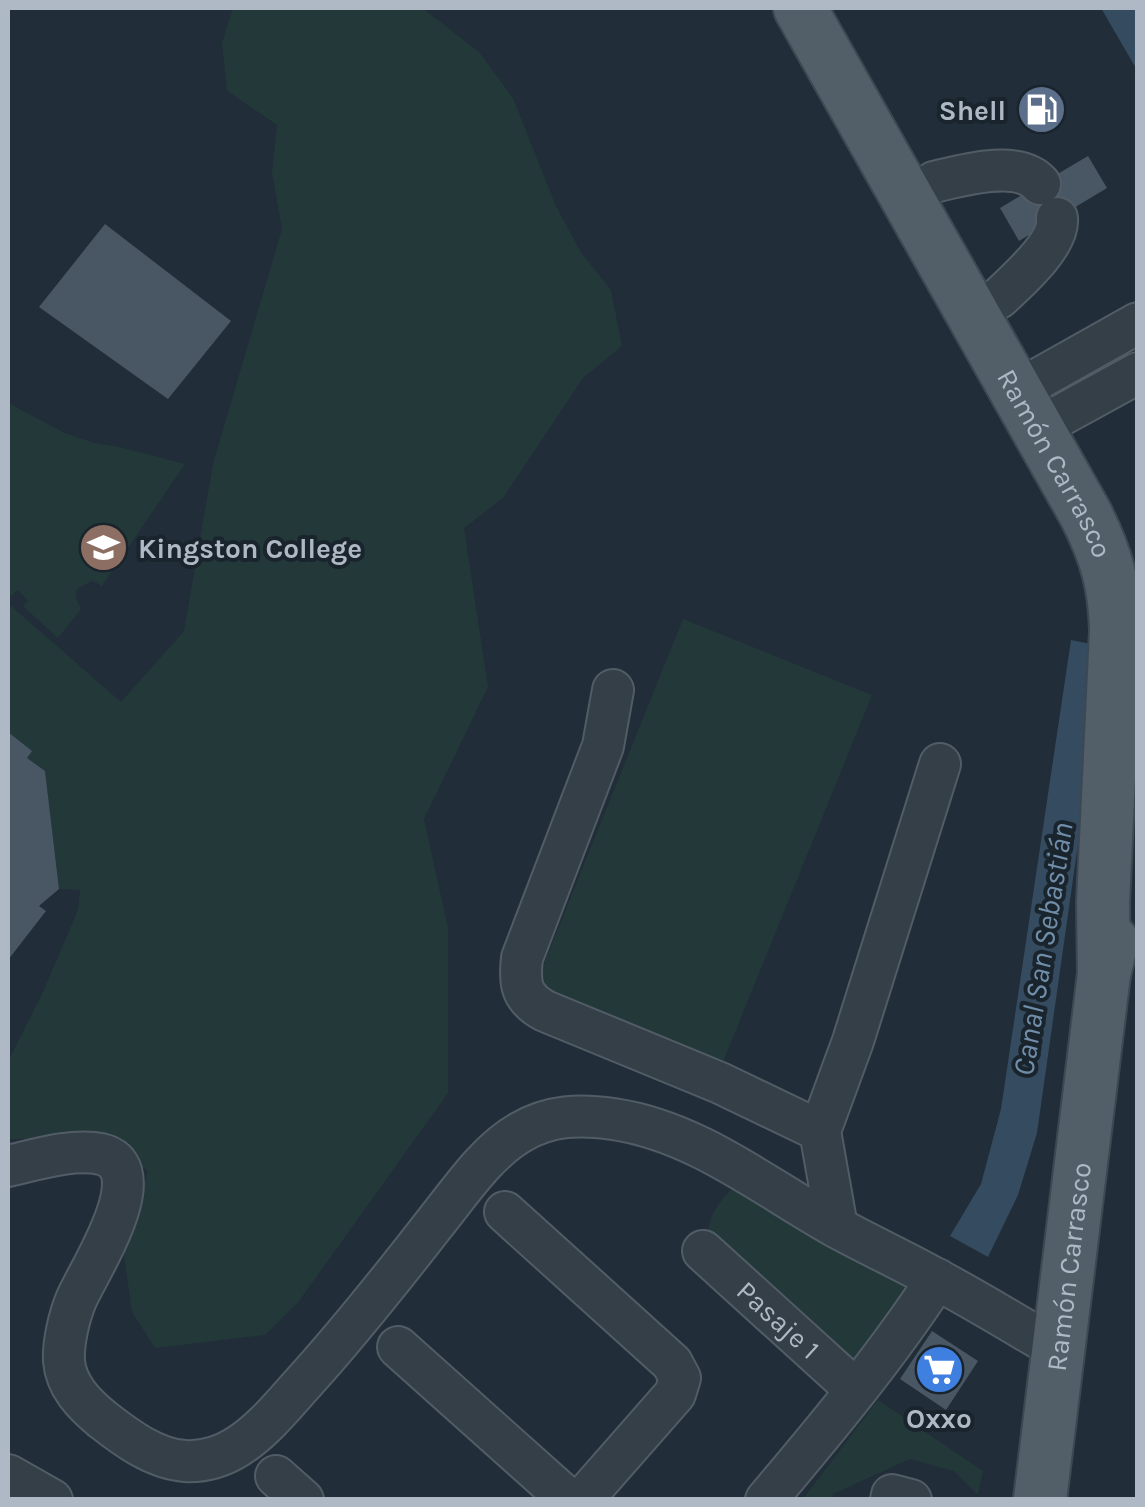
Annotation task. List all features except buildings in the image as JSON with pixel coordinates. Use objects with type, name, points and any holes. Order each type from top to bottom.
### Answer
[{"type":"main road","points":[[800,8],[940,258],[956,325],[990,407],[1007,425],[1026,431],[1039,403]]},
{"type":"main road","name":"Ramón Carrasco","points":[[837,8],[999,298],[1039,403],[1100,541],[1114,586],[1116,631],[1104,885],[1104,974]]},
{"type":"main road","name":"Ramón Carrasco","points":[[1039,403],[1110,497],[1138,553]]},
{"type":"main road","name":"Ramón Carrasco","points":[[1040,1500],[1104,974],[1124,879],[1138,750]]},
{"type":"street","points":[[934,182],[1013,170],[1032,175],[1048,201],[1058,227],[1027,270],[999,298]]},
{"type":"street","points":[[1039,403],[1138,323]]},
{"type":"street","points":[[1039,403],[1138,373]]},
{"type":"street","points":[[613,690],[603,746],[522,958],[520,978],[524,993],[532,1004],[545,1011],[720,1084],[820,1131]]},
{"type":"street","points":[[837,1227],[820,1131],[853,1041],[940,764]]},
{"type":"street","points":[[8,1166],[61,1154],[99,1154],[110,1158],[119,1170],[123,1189],[116,1220],[75,1302],[66,1336],[64,1361],[68,1380],[83,1404],[118,1431],[155,1454],[184,1461],[212,1459],[238,1446],[267,1422],[358,1322],[460,1191],[518,1133],[547,1120],[578,1115],[616,1119],[662,1131],[705,1149],[1060,1350]]},
{"type":"street","points":[[504,1212],[672,1363],[680,1378],[675,1394],[582,1500]]},
{"type":"street","name":"Pasaje 1","points":[[703,1252],[856,1390]]},
{"type":"street","points":[[766,1500],[856,1390],[937,1279]]},
{"type":"street","points":[[398,1347],[569,1500]]},
{"type":"street","points":[[8,1475],[52,1500]]},
{"type":"street","points":[[891,1500],[892,1495],[911,1500]]},
{"type":"green space","points":[[233,8],[422,8],[479,52],[513,98],[556,206],[580,251],[611,290],[622,346],[583,378],[503,498],[464,528],[488,687],[424,819],[448,928],[448,1093],[299,1301],[265,1335],[155,1348],[132,1312],[124,1255],[148,1171],[107,1139],[8,1139],[8,1061],[78,910],[80,890],[59,889],[45,771],[27,758],[31,751],[8,732],[8,610],[11,606],[121,702],[184,631],[213,464],[282,229],[272,173],[277,125],[227,91],[222,43]]},
{"type":"green space","points":[[8,403],[65,433],[94,443],[185,464],[102,586],[93,581],[76,591],[81,609],[58,638],[23,606],[28,601],[18,590],[11,596],[8,593]]},
{"type":"green space","points":[[683,619],[872,695],[723,1062],[535,986]]},
{"type":"green space","points":[[736,1186],[912,1281],[850,1365],[708,1233],[717,1207]]},
{"type":"green space","points":[[878,1400],[983,1471],[978,1495],[954,1471],[910,1459],[833,1494],[832,1499],[803,1499]]},
{"type":"water","points":[[1101,8],[1135,8],[1137,70]]},
{"type":"water","name":"Canal San Sebastián","points":[[1071,640],[1106,647],[1037,1133],[1018,1195],[988,1257],[950,1236],[981,1184],[1001,1109]]},
{"type":"place","name":"Shell","points":[[1041,110]]},
{"type":"place","name":"Kingston College","points":[[103,548]]},
{"type":"place","name":"Oxxo","points":[[939,1370]]}]
